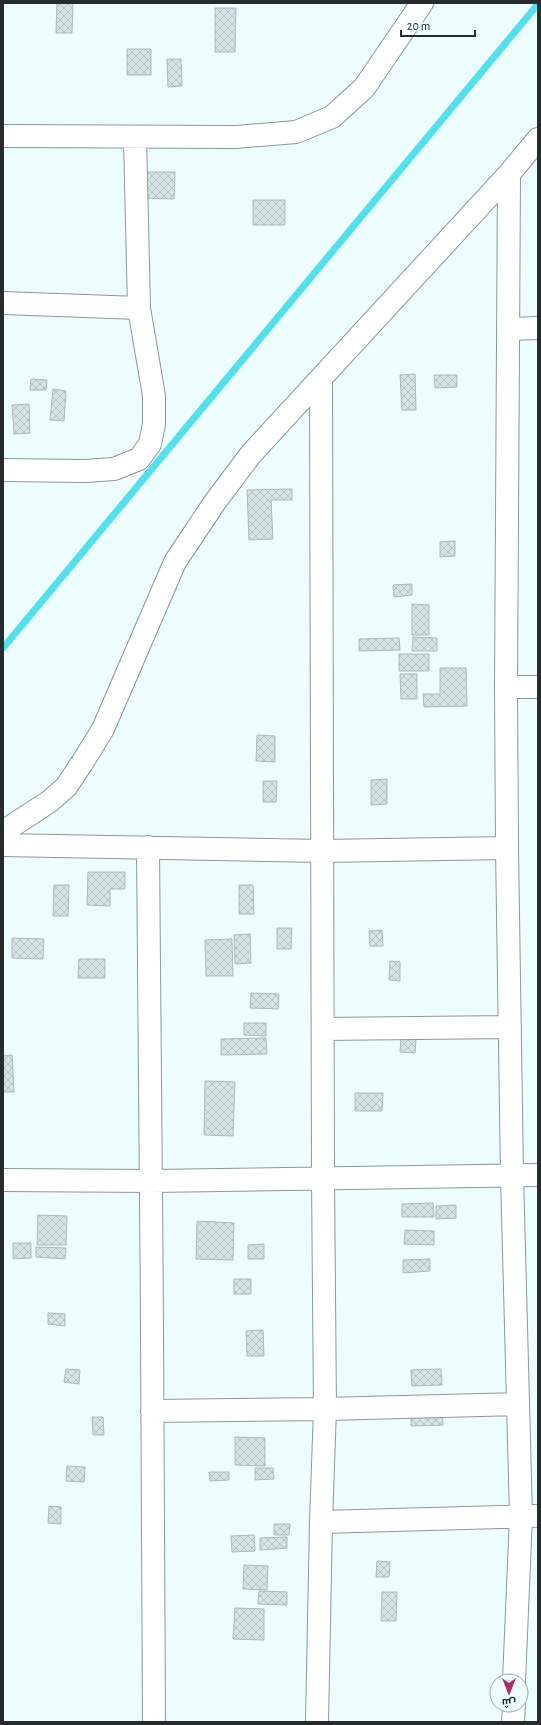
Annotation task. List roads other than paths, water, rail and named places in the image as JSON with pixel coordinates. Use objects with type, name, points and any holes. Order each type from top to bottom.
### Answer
[{"type":"street","points":[[3,136],[236,137],[296,132],[332,117],[364,88],[422,3]]},
{"type":"street","points":[[3,470],[85,471],[114,469],[139,459],[150,444],[154,424],[154,396],[139,308],[135,137]]},
{"type":"street","points":[[3,832],[50,801],[66,787],[103,729],[175,562],[215,502],[251,454],[509,174],[538,139]]},
{"type":"street","points":[[509,174],[506,687],[512,1175],[518,1404],[530,1516],[515,1673]]},
{"type":"street","points":[[3,303],[139,308]]},
{"type":"street","points":[[508,329],[538,328]]},
{"type":"street","points":[[317,1722],[325,1409],[320,379]]},
{"type":"street","points":[[506,687],[538,687]]},
{"type":"street","points":[[3,844],[323,851],[507,848]]},
{"type":"street","points":[[148,847],[152,1181],[154,1722]]},
{"type":"street","points":[[323,1029],[510,1027]]},
{"type":"street","points":[[3,1180],[152,1181],[538,1175]]},
{"type":"street","points":[[152,1411],[325,1409],[518,1404]]},
{"type":"street","points":[[321,1522],[530,1516]]},
{"type":"waterway","points":[[3,648],[538,4]]}]
